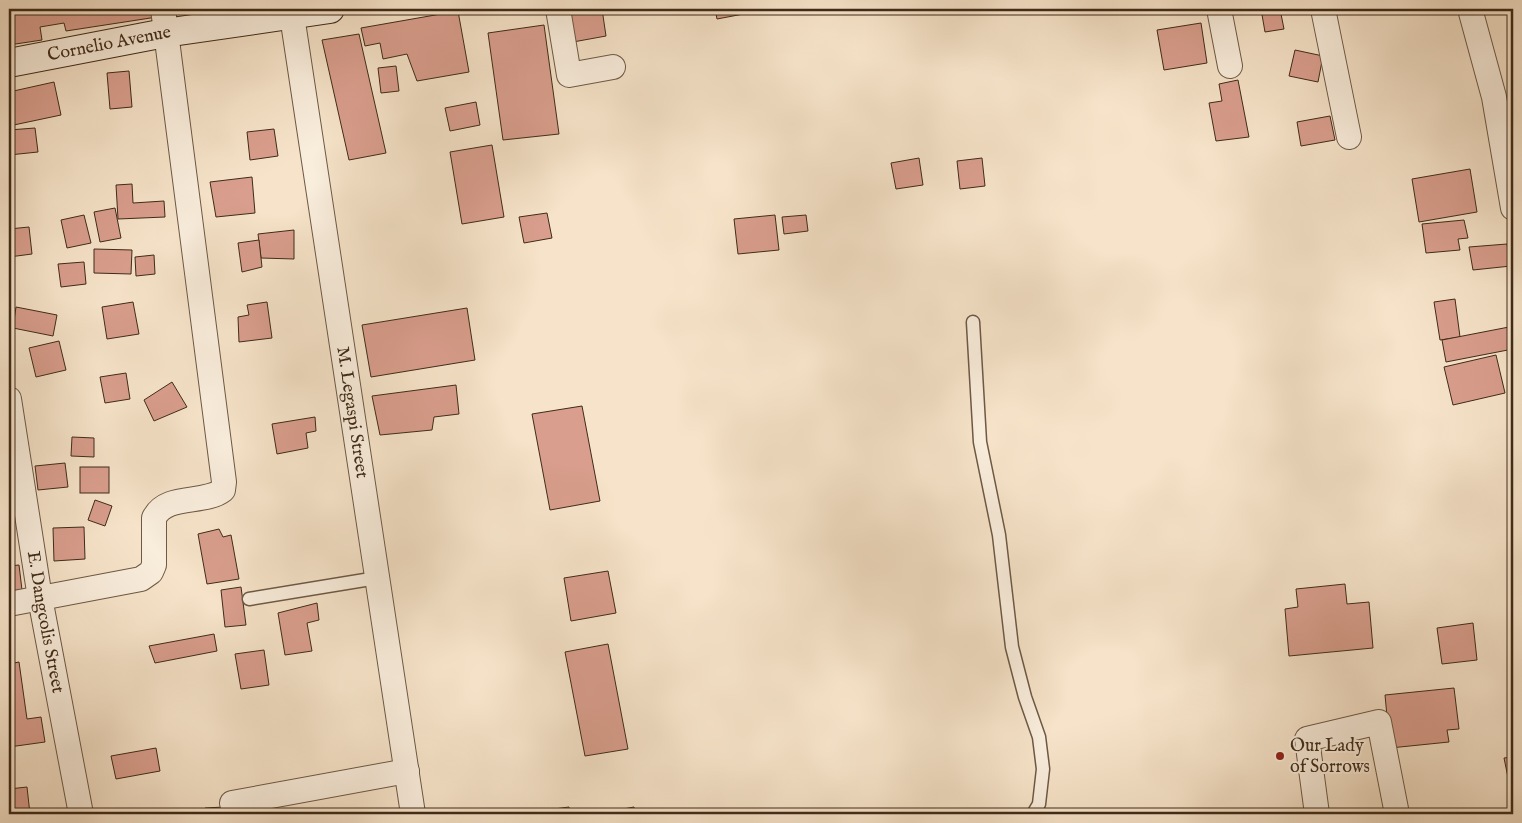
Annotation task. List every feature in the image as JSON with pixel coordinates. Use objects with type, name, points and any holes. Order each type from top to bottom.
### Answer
[{"type":"street","name":"Cornelio Avenue","points":[[9,63],[164,21],[330,9]]},
{"type":"street","points":[[558,9],[569,75],[614,67]]},
{"type":"street","points":[[1219,9],[1230,66]]},
{"type":"street","points":[[1323,9],[1349,137]]},
{"type":"street","points":[[1470,9],[1504,95],[1513,208]]},
{"type":"street","name":"M. Legaspi Street","points":[[291,11],[413,814]]},
{"type":"street","points":[[9,604],[146,577],[152,572],[154,565],[154,518],[156,512],[162,507],[174,503],[217,494],[223,490],[224,482],[164,21]]},
{"type":"street","name":"E. Dangcolis Street","points":[[9,399],[40,598],[81,814]]},
{"type":"street","points":[[1317,814],[1307,740],[1379,722],[1397,814]]},
{"type":"street","points":[[232,803],[406,771]]},
{"type":"lane","points":[[973,322],[980,442],[999,535],[1012,647],[1025,697],[1039,737],[1043,769],[1039,804],[1033,814]]},
{"type":"lane","points":[[249,599],[377,578]]},
{"type":"building","points":[[9,9],[155,9],[157,17],[66,31],[64,23],[40,27],[42,40],[9,45]]},
{"type":"building","points":[[602,9],[606,36],[573,42],[568,13]]},
{"type":"building","points":[[715,9],[770,9],[717,19]]},
{"type":"building","points":[[1261,9],[1280,9],[1284,29],[1265,32]]},
{"type":"building","points":[[458,11],[469,72],[417,81],[407,54],[383,59],[380,43],[365,46],[361,28]]},
{"type":"building","points":[[1201,23],[1207,63],[1164,70],[1157,30]]},
{"type":"building","points":[[544,25],[559,134],[503,140],[488,33]]},
{"type":"building","points":[[359,34],[386,153],[349,160],[322,40]]},
{"type":"building","points":[[1295,50],[1323,56],[1318,82],[1289,76]]},
{"type":"building","points":[[396,66],[399,91],[381,93],[378,68]]},
{"type":"building","points":[[129,71],[132,107],[110,109],[107,73]]},
{"type":"building","points":[[1238,80],[1249,137],[1216,141],[1209,103],[1222,101],[1219,84]]},
{"type":"building","points":[[54,82],[61,115],[9,126],[9,92]]},
{"type":"building","points":[[476,102],[480,125],[450,131],[445,108]]},
{"type":"building","points":[[1330,116],[1335,140],[1301,146],[1297,122]]},
{"type":"building","points":[[35,128],[38,152],[9,155],[9,130]]},
{"type":"building","points":[[274,129],[278,156],[250,160],[247,132]]},
{"type":"building","points":[[492,145],[504,217],[462,224],[450,152]]},
{"type":"building","points":[[919,158],[923,185],[896,189],[891,163]]},
{"type":"building","points":[[982,158],[985,186],[960,189],[957,161]]},
{"type":"building","points":[[1470,169],[1477,212],[1419,222],[1412,179]]},
{"type":"building","points":[[252,177],[255,213],[216,217],[210,182]]},
{"type":"building","points":[[132,184],[133,203],[164,201],[165,217],[118,219],[116,185]]},
{"type":"building","points":[[115,208],[121,238],[100,242],[94,212]]},
{"type":"building","points":[[547,213],[552,238],[524,243],[519,217]]},
{"type":"building","points":[[84,215],[91,243],[67,248],[61,220]]},
{"type":"building","points":[[775,215],[779,250],[738,254],[734,219]]},
{"type":"building","points":[[806,215],[808,231],[784,234],[782,217]]},
{"type":"building","points":[[1464,220],[1468,238],[1458,239],[1460,250],[1426,253],[1422,224]]},
{"type":"building","points":[[29,227],[32,254],[9,257],[9,229]]},
{"type":"building","points":[[294,230],[294,259],[261,258],[258,234]]},
{"type":"building","points":[[259,240],[262,267],[242,272],[238,243]]},
{"type":"building","points":[[1507,244],[1511,266],[1473,270],[1469,247]]},
{"type":"building","points":[[94,249],[132,250],[131,274],[94,273]]},
{"type":"building","points":[[154,255],[155,274],[136,276],[135,257]]},
{"type":"building","points":[[84,262],[86,284],[61,287],[58,264]]},
{"type":"building","points":[[1455,299],[1460,337],[1440,340],[1434,302]]},
{"type":"building","points":[[133,302],[139,334],[107,339],[102,307]]},
{"type":"building","points":[[267,302],[272,338],[239,342],[238,317],[249,315],[247,305]]},
{"type":"building","points":[[16,307],[57,315],[53,336],[13,328]]},
{"type":"building","points":[[467,308],[475,360],[371,377],[362,325]]},
{"type":"building","points":[[1509,327],[1513,349],[1446,362],[1442,340]]},
{"type":"building","points":[[59,341],[66,370],[36,377],[29,348]]},
{"type":"building","points":[[1496,355],[1505,393],[1453,405],[1444,367]]},
{"type":"building","points":[[126,373],[130,399],[105,403],[100,377]]},
{"type":"building","points":[[172,382],[187,407],[154,421],[144,400]]},
{"type":"building","points":[[456,385],[459,414],[434,417],[432,430],[380,435],[372,396]]},
{"type":"building","points":[[582,406],[600,501],[550,510],[532,414]]},
{"type":"building","points":[[315,417],[316,431],[306,433],[308,448],[277,454],[272,424]]},
{"type":"building","points":[[72,437],[94,438],[94,457],[71,456]]},
{"type":"building","points":[[65,463],[68,487],[38,490],[35,466]]},
{"type":"building","points":[[80,467],[109,467],[109,493],[80,493]]},
{"type":"building","points":[[95,500],[112,506],[105,526],[88,520]]},
{"type":"building","points":[[84,527],[85,559],[54,561],[53,528]]},
{"type":"building","points":[[219,529],[223,537],[231,535],[239,579],[207,584],[198,534]]},
{"type":"building","points":[[19,565],[22,590],[9,591],[9,566]]},
{"type":"building","points":[[608,571],[616,613],[571,621],[564,578]]},
{"type":"building","points":[[1345,584],[1347,604],[1369,602],[1373,648],[1289,656],[1285,609],[1298,607],[1296,589]]},
{"type":"building","points":[[241,587],[246,625],[225,627],[221,590]]},
{"type":"building","points":[[317,603],[319,620],[307,623],[312,651],[285,655],[278,613]]},
{"type":"building","points":[[1473,623],[1477,660],[1442,664],[1437,628]]},
{"type":"building","points":[[214,634],[217,651],[155,663],[149,646]]},
{"type":"building","points":[[608,644],[628,749],[585,756],[565,652]]},
{"type":"building","points":[[264,650],[269,685],[241,689],[235,654]]},
{"type":"building","points":[[19,662],[27,719],[41,717],[45,742],[9,747],[9,664]]},
{"type":"building","points":[[1454,688],[1459,729],[1447,730],[1449,742],[1390,748],[1385,695]]},
{"type":"building","points":[[156,748],[160,771],[116,779],[111,756]]},
{"type":"building","points":[[1513,757],[1513,786],[1510,787],[1504,758]]},
{"type":"building","points":[[27,787],[30,814],[9,814],[9,789]]},
{"type":"building","points":[[224,807],[225,814],[206,814],[205,808]]},
{"type":"building","points":[[569,807],[570,814],[517,814]]},
{"type":"building","points":[[634,807],[635,814],[602,814],[602,813]]},
{"type":"building","points":[[482,811],[483,814],[456,814]]},
{"type":"place","name":"Our Lady of Sorrows","points":[[1280,756]]}]
